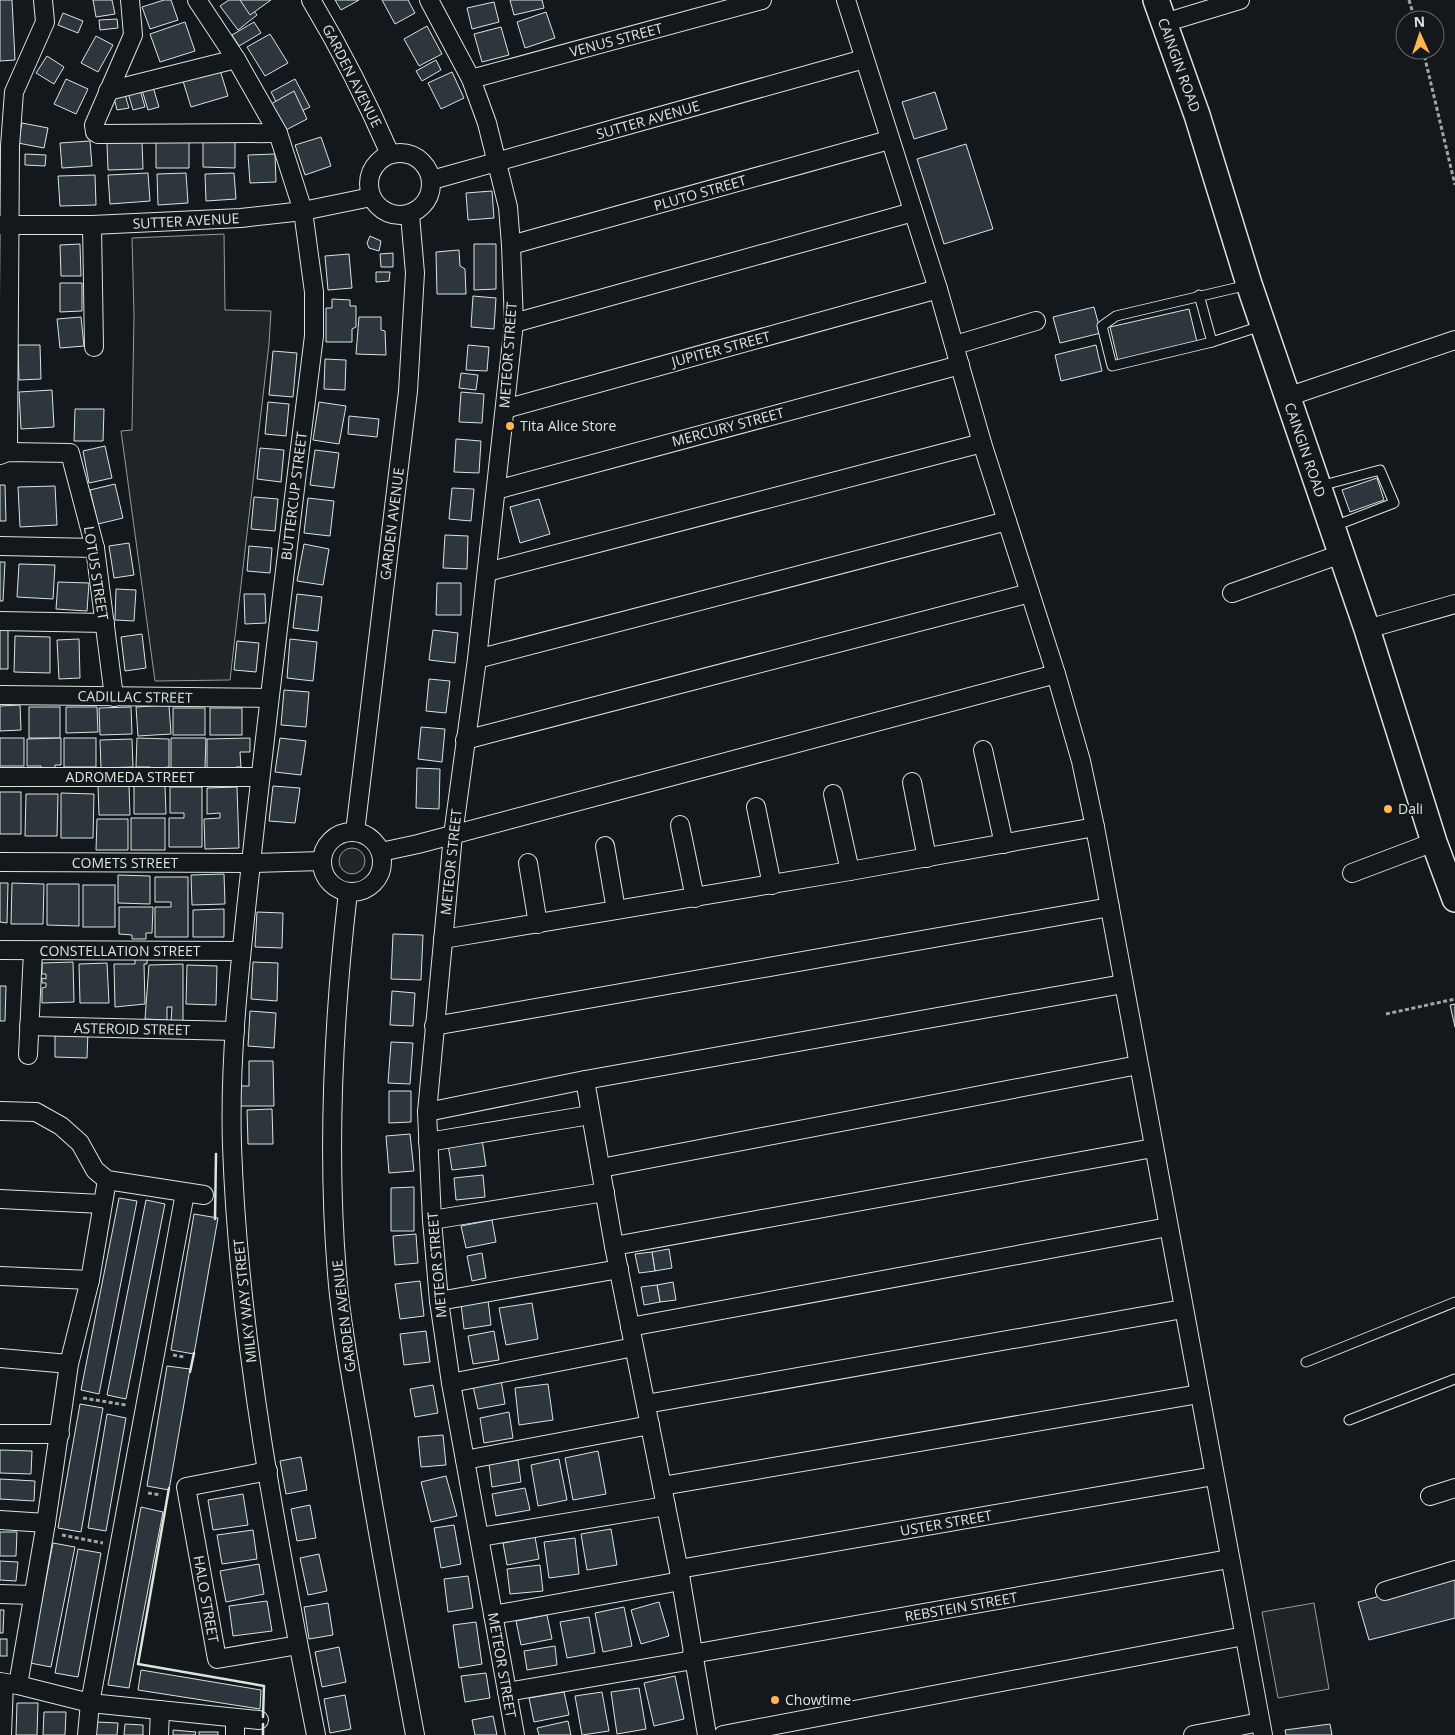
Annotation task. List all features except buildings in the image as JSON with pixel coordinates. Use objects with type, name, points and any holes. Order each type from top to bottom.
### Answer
[{"type":"street","points":[[4,454],[5,146],[14,92],[45,22],[42,0]]},
{"type":"street","points":[[130,0],[133,35],[94,126],[95,132],[98,134],[278,132]]},
{"type":"street","name":"BUTTERCUP STREET","points":[[196,0],[236,59],[278,132],[303,211],[314,292],[314,336],[259,777],[251,864]]},
{"type":"street","name":"GARDEN AVENUE","points":[[311,0],[336,41],[366,99],[390,154]]},
{"type":"street","name":"VENUS STREET","points":[[471,79],[762,0]]},
{"type":"street","points":[[846,0],[938,289],[982,443],[1056,674],[1081,761],[1096,827],[1123,984],[1261,1729],[1193,1735]]},
{"type":"street","name":"CAINGIN ROAD","points":[[1156,0],[1197,115],[1249,284],[1367,629],[1434,842],[1455,899]]},
{"type":"street","points":[[1164,24],[1240,0]]},
{"type":"street","name":"METEOR STREET","points":[[435,1],[471,79],[498,163],[508,206],[511,245],[514,323],[477,659],[452,835],[427,1112],[432,1220],[439,1301],[451,1383],[515,1735]]},
{"type":"street","points":[[108,91],[236,59]]},
{"type":"street","name":"SUTTER AVENUE","points":[[432,180],[864,60]]},
{"type":"street","name":"PLUTO STREET","points":[[511,245],[889,140]]},
{"type":"street","points":[[403,153],[417,157],[427,167],[432,180],[431,191],[427,201],[419,210],[410,215],[398,216],[387,213],[377,206],[371,197],[368,184],[371,171],[378,161],[390,154],[403,153]]},
{"type":"street","name":"SUTTER AVENUE","points":[[4,225],[92,225],[241,218],[303,211],[371,197]]},
{"type":"street","points":[[514,323],[913,212]]},
{"type":"street","name":"GARDEN AVENUE","points":[[354,832],[408,392],[415,273],[410,215]]},
{"type":"street","points":[[92,225],[94,347]]},
{"type":"street","name":"JUPITER STREET","points":[[505,409],[938,289]]},
{"type":"street","points":[[954,345],[1036,321]]},
{"type":"street","points":[[1287,397],[1455,340]]},
{"type":"street","name":"MERCURY STREET","points":[[496,490],[960,365]]},
{"type":"street","points":[[487,572],[982,443]]},
{"type":"street","name":"LOTUS STREET","points":[[4,454],[70,453],[95,548],[114,697]]},
{"type":"street","points":[[477,659],[1007,521]]},
{"type":"street","points":[[0,546],[95,548]]},
{"type":"street","points":[[1232,593],[1341,554]]},
{"type":"street","points":[[465,740],[1030,593]]},
{"type":"street","points":[[1367,629],[1455,604]]},
{"type":"street","points":[[0,621],[105,623]]},
{"type":"street","points":[[381,852],[452,835],[1056,674]]},
{"type":"street","name":"CADILLAC STREET","points":[[0,695],[269,698]]},
{"type":"street","points":[[983,750],[1004,844]]},
{"type":"street","name":"ADROMEDA STREET","points":[[0,777],[259,777]]},
{"type":"street","points":[[912,782],[927,858]]},
{"type":"street","points":[[833,794],[850,871]]},
{"type":"street","points":[[756,807],[772,884]]},
{"type":"street","points":[[680,825],[695,898]]},
{"type":"street","points":[[443,940],[927,858],[1096,827]]},
{"type":"street","points":[[354,832],[371,838],[381,852],[383,865],[380,876],[372,886],[360,892],[348,892],[334,887],[325,876],[322,861],[324,852],[336,837],[354,832]]},
{"type":"street","points":[[1352,873],[1434,842]]},
{"type":"street","points":[[605,846],[616,910]]},
{"type":"street","name":"COMETS STREET","points":[[0,862],[251,864],[322,861]]},
{"type":"street","points":[[528,863],[538,924]]},
{"type":"street","name":"MILKY WAY STREET","points":[[251,864],[241,951],[235,1031],[232,1144],[240,1276],[268,1471],[316,1735]]},
{"type":"street","name":"GARDEN AVENUE","points":[[348,892],[339,973],[332,1113],[338,1285],[350,1368],[415,1735]]},
{"type":"street","points":[[434,1026],[1110,907]]},
{"type":"street","name":"CONSTELLATION STREET","points":[[0,950],[241,951]]},
{"type":"street","points":[[28,1055],[33,951]]},
{"type":"street","points":[[427,1112],[585,1080],[1123,984]]},
{"type":"street","name":"ASTEROID STREET","points":[[29,1026],[235,1031]]},
{"type":"street","points":[[601,1168],[1138,1065]]},
{"type":"street","points":[[585,1080],[614,1246],[680,1575],[707,1735]]},
{"type":"street","points":[[0,1111],[36,1112],[61,1126],[80,1143],[95,1170],[107,1180],[204,1195]]},
{"type":"street","points":[[428,1142],[590,1115]]},
{"type":"street","points":[[614,1246],[1153,1148]]},
{"type":"street","points":[[2,1735],[8,1683],[33,1595],[46,1527],[69,1364],[90,1280],[107,1180]]},
{"type":"street","points":[[432,1220],[605,1192]]},
{"type":"street","points":[[87,1735],[90,1703],[185,1193]]},
{"type":"street","points":[[0,1199],[102,1204]]},
{"type":"street","points":[[630,1327],[1168,1227]]},
{"type":"street","points":[[439,1301],[619,1269]]},
{"type":"street","points":[[0,1276],[90,1280]]},
{"type":"street","points":[[646,1404],[1183,1309]]},
{"type":"street","points":[[451,1383],[634,1347]]},
{"type":"street","points":[[0,1358],[69,1364]]},
{"type":"street","points":[[662,1486],[1199,1394]]},
{"type":"street","points":[[465,1460],[650,1425]]},
{"type":"street","points":[[0,1434],[60,1434]]},
{"type":"street","name":"HALO STREET","points":[[268,1471],[186,1487],[217,1659],[298,1644]]},
{"type":"street","name":"USTER STREET","points":[[493,1615],[680,1575],[1214,1476]]},
{"type":"street","points":[[1430,1496],[1455,1488]]},
{"type":"street","points":[[480,1537],[666,1506]]},
{"type":"street","points":[[0,1520],[46,1527]]},
{"type":"street","name":"REBSTEIN STREET","points":[[507,1692],[1230,1559]]},
{"type":"street","points":[[1384,1591],[1455,1570]]},
{"type":"street","points":[[0,1594],[33,1595]]},
{"type":"street","points":[[723,1735],[1244,1636]]},
{"type":"street","points":[[8,1683],[90,1703],[160,1710],[235,1726],[259,1720]]},
{"type":"street","points":[[159,1735],[160,1710]]},
{"type":"lane","points":[[1249,284],[1116,316],[1102,326],[1112,366],[1212,342],[1263,325]]},
{"type":"lane","points":[[1199,295],[1212,342]]},
{"type":"lane","points":[[1318,487],[1380,470],[1394,503],[1332,527]]},
{"type":"lane","points":[[1306,1362],[1455,1302]]},
{"type":"lane","points":[[1349,1420],[1455,1379]]},
{"type":"path","points":[[1425,60],[1455,185]]},
{"type":"path","points":[[1386,1014],[1455,998]]},
{"type":"path","points":[[65,1394],[145,1409]]},
{"type":"path","points":[[46,1527],[120,1546]]},
{"type":"shaded area","points":[[224,234],[225,310],[271,311],[269,344],[230,680],[155,681],[121,431],[132,430],[134,316],[132,238]]},
{"type":"shaded area","points":[[352,848],[362,851],[365,861],[362,871],[352,874],[342,871],[339,861],[342,851]]},
{"type":"shaded area","points":[[1314,1603],[1329,1689],[1278,1698],[1262,1612]]},
{"type":"wall","points":[[215,1219],[216,1154]]},
{"type":"wall","points":[[190,1372],[194,1353]]},
{"type":"wall","points":[[169,1488],[138,1664],[264,1686],[263,1717]]},
{"type":"wall","points":[[263,1724],[263,1735]]},
{"type":"place","name":"Tita Alice Store","points":[[510,426]]},
{"type":"place","name":"Dali","points":[[1388,809]]},
{"type":"place","name":"Chowtime","points":[[775,1700]]}]
